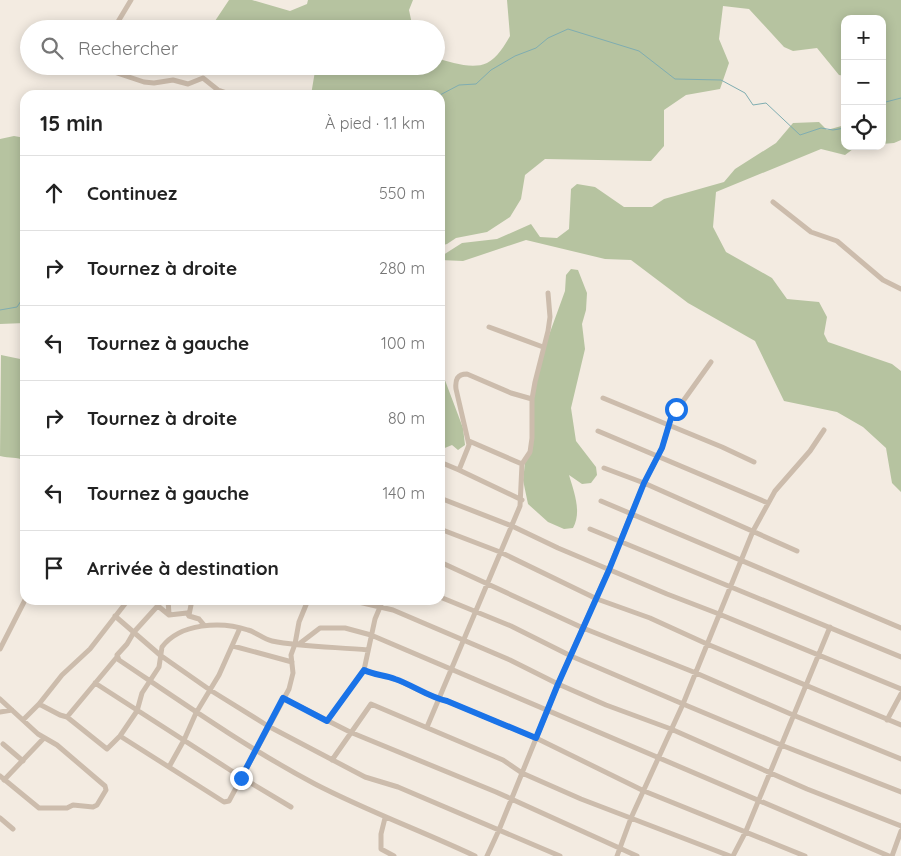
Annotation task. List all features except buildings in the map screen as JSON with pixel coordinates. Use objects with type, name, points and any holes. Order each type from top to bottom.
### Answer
[{"type":"street","points":[[119,20],[131,0]]},
{"type":"street","points":[[123,75],[144,82],[154,83],[173,80],[188,84],[203,78],[218,90]]},
{"type":"street","points":[[773,202],[811,232],[837,241],[883,280],[901,289]]},
{"type":"street","points":[[427,728],[522,500],[522,464],[530,452],[532,399],[550,316],[548,293]]},
{"type":"street","points":[[489,327],[543,347]]},
{"type":"street","points":[[487,856],[644,483],[662,448],[671,418],[711,362]]},
{"type":"street","points":[[459,470],[468,449],[468,441],[456,389],[458,376],[467,374],[511,393],[532,399]]},
{"type":"street","points":[[603,398],[754,462]]},
{"type":"street","points":[[617,856],[631,818],[696,673],[753,531],[774,491],[810,451],[824,430]]},
{"type":"street","points":[[598,432],[768,503]]},
{"type":"street","points":[[468,441],[522,464]]},
{"type":"street","points":[[445,464],[522,500]]},
{"type":"street","points":[[604,468],[644,483],[797,551]]},
{"type":"street","points":[[445,502],[512,526],[609,570],[901,689]]},
{"type":"street","points":[[601,502],[742,559],[901,628]]},
{"type":"street","points":[[590,529],[830,626],[901,657]]},
{"type":"street","points":[[445,531],[500,552],[597,598],[650,618],[901,725]]},
{"type":"street","points":[[445,564],[583,628],[901,759]]},
{"type":"street","points":[[445,599],[511,626],[571,656],[683,704],[780,745],[901,792]]},
{"type":"street","points":[[0,648],[22,605]]},
{"type":"street","points":[[23,720],[39,704],[62,675],[90,649],[124,605]]},
{"type":"street","points":[[168,605],[169,615]]},
{"type":"street","points":[[189,616],[191,605]]},
{"type":"street","points":[[120,736],[226,802],[230,799],[289,689],[292,679],[293,662],[290,660],[291,655],[297,644],[299,622],[306,605]]},
{"type":"street","points":[[375,605],[393,610],[464,640],[606,705],[671,729],[769,773],[901,826]]},
{"type":"street","points":[[67,716],[117,657],[134,632],[158,606],[169,615],[187,613],[189,616],[199,619],[204,625]]},
{"type":"street","points":[[327,721],[364,670],[371,635],[380,606]]},
{"type":"street","points":[[115,616],[160,655],[210,690],[268,726],[365,777],[398,787],[560,856]]},
{"type":"street","points":[[39,704],[60,715],[67,716],[105,748],[109,748],[120,736],[137,711],[142,694],[159,667],[162,647],[171,638],[204,625],[240,628],[252,631],[271,641],[368,650]]},
{"type":"street","points":[[332,760],[371,704],[503,760],[522,773],[631,818],[732,856],[746,831],[830,626]]},
{"type":"street","points":[[169,767],[196,713],[220,675],[240,628]]},
{"type":"street","points":[[297,644],[320,628],[345,628],[371,635],[891,856],[901,831]]},
{"type":"street","points":[[233,646],[293,662]]},
{"type":"street","points":[[117,657],[196,713],[310,782],[385,818],[400,822],[475,856]]},
{"type":"street","points":[[364,670],[397,680],[438,700],[447,701],[536,738],[644,791],[805,856]]},
{"type":"street","points":[[95,683],[241,778],[291,807]]},
{"type":"street","points":[[887,720],[901,694]]},
{"type":"street","points":[[0,698],[44,738],[57,745],[106,788],[97,806],[73,805],[67,808],[39,808],[2,778],[23,761],[44,738]]},
{"type":"street","points":[[283,698],[350,732],[511,799],[637,856]]},
{"type":"street","points":[[0,712],[12,710]]},
{"type":"street","points":[[3,744],[23,761]]},
{"type":"street","points":[[0,818],[13,830]]},
{"type":"street","points":[[385,818],[381,834],[381,849],[394,856]]},
{"type":"green space","points":[[229,0],[252,0],[290,11],[307,4],[308,0],[413,0],[409,10],[411,20],[216,20]]},
{"type":"green space","points":[[507,0],[901,0],[901,140],[886,144],[886,15],[841,15],[841,75],[817,48],[793,51],[784,47],[749,9],[723,6],[719,39],[729,63],[720,89],[686,95],[664,110],[664,146],[651,161],[545,159],[525,175],[521,199],[510,217],[487,232],[456,238],[445,245],[445,90],[312,90],[314,75],[445,75],[445,60],[468,66],[481,65],[491,61],[510,36]]},
{"type":"green space","points":[[819,122],[827,130],[841,126],[841,150],[852,150],[845,155],[821,149],[716,192],[713,227],[726,252],[772,278],[787,299],[819,302],[827,317],[824,334],[828,342],[892,364],[901,371],[901,492],[892,483],[886,448],[863,427],[837,412],[784,401],[755,341],[688,303],[631,260],[605,259],[526,240],[463,261],[445,260],[445,254],[462,243],[497,239],[531,224],[540,237],[557,238],[569,229],[571,189],[577,184],[595,187],[624,207],[652,207],[664,199],[724,182],[735,169],[776,143],[793,123]]},
{"type":"green space","points":[[14,136],[20,137],[20,323],[0,324],[0,139]]},
{"type":"green space","points":[[571,269],[578,270],[587,293],[586,310],[582,324],[585,349],[571,408],[576,441],[596,467],[597,475],[591,483],[582,484],[569,475],[576,502],[577,515],[573,528],[564,529],[548,522],[528,504],[523,480],[525,463],[533,433],[533,398],[545,346],[565,291],[566,275]]},
{"type":"green space","points":[[1,355],[20,359],[20,459],[0,456]]},
{"type":"green space","points":[[445,380],[463,428],[465,445],[458,450],[452,445],[445,448]]},
{"type":"waterway","points":[[445,92],[459,85],[476,84],[491,70],[515,56],[536,48],[548,38],[568,29],[639,51],[675,79],[721,80],[745,93],[753,105],[766,103],[800,135],[821,128],[833,130],[841,129]]},
{"type":"waterway","points":[[886,102],[901,98]]},
{"type":"waterway","points":[[0,310],[17,307],[20,302]]},
{"type":"route","points":[[241,778],[283,698],[327,721],[364,670],[397,680],[438,700],[447,701],[536,738],[609,570],[644,483],[662,448],[671,418],[676,409]]}]
